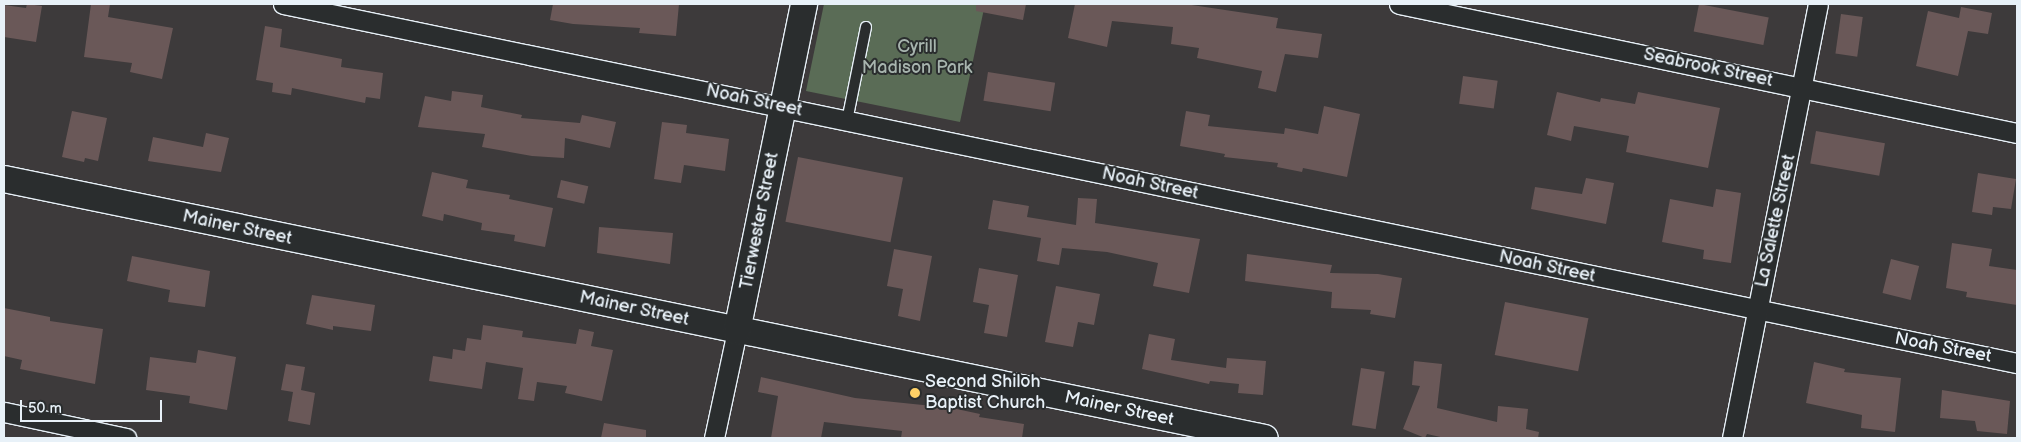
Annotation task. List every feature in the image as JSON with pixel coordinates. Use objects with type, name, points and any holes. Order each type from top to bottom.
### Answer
[{"type":"street","name":"Noah Street","points":[[283,4],[1758,311],[2017,363]]},
{"type":"street","name":"Tierwester Street","points":[[714,438],[804,4]]},
{"type":"street","name":"Seabrook Street","points":[[1399,4],[1804,87],[2017,133]]},
{"type":"street","name":"La Salette Street","points":[[1732,438],[1804,87],[1818,4]]},
{"type":"street","name":"Mainer Street","points":[[4,180],[1265,438]]},
{"type":"street","points":[[4,412],[126,438]]},
{"type":"lane","points":[[848,121],[866,27]]},
{"type":"green space","name":"Cyrill Madison Park","points":[[824,4],[985,4],[960,122],[806,91]]},
{"type":"building","points":[[27,4],[42,6],[36,42],[4,37],[4,5],[26,8]]},
{"type":"building","points":[[91,4],[110,4],[108,17],[173,28],[162,79],[130,72],[132,63],[84,57]]},
{"type":"building","points":[[553,4],[679,4],[676,36],[639,33],[640,28],[573,24],[550,20]]},
{"type":"building","points":[[976,4],[1026,4],[1023,20],[976,11]]},
{"type":"building","points":[[1075,4],[1185,4],[1278,18],[1276,28],[1322,34],[1318,58],[1285,54],[1276,92],[1258,88],[1262,71],[1197,58],[1199,48],[1171,44],[1173,27],[1112,21],[1107,47],[1068,38]]},
{"type":"building","points":[[1699,4],[1769,18],[1763,45],[1694,31]]},
{"type":"building","points":[[1961,7],[1992,13],[1988,34],[1968,31],[1958,76],[1916,66],[1928,11],[1959,18]]},
{"type":"building","points":[[1841,14],[1863,17],[1857,57],[1835,54]]},
{"type":"building","points":[[265,26],[282,29],[280,47],[342,59],[341,67],[383,73],[380,99],[366,97],[365,103],[292,88],[291,95],[272,92],[273,83],[256,80]]},
{"type":"building","points":[[988,72],[1055,83],[1051,111],[983,101]]},
{"type":"building","points":[[1463,76],[1498,81],[1494,109],[1459,104]]},
{"type":"building","points":[[452,91],[483,95],[481,107],[522,115],[521,118],[580,123],[582,115],[616,122],[610,148],[565,138],[564,158],[532,156],[482,147],[485,134],[418,127],[425,96],[451,101]]},
{"type":"building","points":[[1557,92],[1600,102],[1601,98],[1635,104],[1638,92],[1720,108],[1708,168],[1626,152],[1629,136],[1574,126],[1571,141],[1547,135]]},
{"type":"building","points":[[1324,106],[1360,114],[1347,177],[1303,168],[1302,172],[1277,167],[1278,163],[1224,157],[1225,154],[1180,146],[1186,111],[1210,115],[1208,126],[1284,134],[1285,128],[1318,134]]},
{"type":"building","points":[[72,111],[107,118],[98,161],[85,158],[84,162],[62,157]]},
{"type":"building","points":[[662,122],[687,125],[686,133],[729,139],[725,171],[684,165],[681,183],[654,179]]},
{"type":"building","points":[[1816,131],[1885,143],[1879,176],[1810,163]]},
{"type":"building","points":[[206,133],[229,138],[221,172],[148,161],[153,137],[203,147]]},
{"type":"building","points":[[798,157],[903,177],[890,242],[785,222]]},
{"type":"building","points":[[432,172],[468,180],[466,188],[510,195],[509,199],[553,208],[545,247],[514,241],[515,235],[481,230],[482,223],[444,214],[443,221],[422,216]]},
{"type":"building","points":[[1978,173],[2016,179],[2011,209],[1993,207],[1992,215],[1972,212]]},
{"type":"building","points":[[1586,178],[1614,183],[1606,224],[1531,209],[1535,187],[1582,194]]},
{"type":"building","points":[[561,180],[588,186],[584,204],[557,198]]},
{"type":"building","points":[[1716,189],[1741,193],[1731,263],[1703,259],[1704,250],[1662,242],[1670,199],[1713,207]]},
{"type":"building","points":[[1078,198],[1097,199],[1095,223],[1200,239],[1189,293],[1153,286],[1158,263],[1107,252],[1062,248],[1059,265],[1037,261],[1041,238],[988,229],[993,200],[1029,206],[1027,217],[1076,225]]},
{"type":"building","points":[[599,227],[673,233],[670,264],[597,253]]},
{"type":"building","points":[[1952,243],[1992,249],[1989,266],[2017,270],[2017,305],[1966,297],[1967,292],[1946,288]]},
{"type":"building","points":[[894,249],[932,256],[920,321],[898,316],[903,289],[887,286]]},
{"type":"building","points":[[1247,254],[1332,265],[1330,273],[1378,274],[1402,278],[1395,318],[1370,314],[1371,310],[1331,308],[1332,292],[1245,281]]},
{"type":"building","points":[[132,256],[210,271],[205,307],[168,302],[170,290],[127,281]]},
{"type":"building","points":[[1891,259],[1919,266],[1911,300],[1883,293]]},
{"type":"building","points":[[979,268],[1018,275],[1007,337],[984,333],[989,305],[973,302]]},
{"type":"building","points":[[1056,286],[1100,294],[1094,325],[1078,322],[1073,347],[1045,342]]},
{"type":"building","points":[[312,295],[375,305],[371,331],[333,326],[333,330],[306,324]]},
{"type":"building","points":[[1505,302],[1588,318],[1578,371],[1495,355]]},
{"type":"building","points":[[4,308],[50,317],[50,321],[103,329],[95,384],[20,369],[22,360],[4,356]]},
{"type":"building","points":[[483,325],[523,331],[522,337],[576,344],[579,329],[594,332],[591,346],[613,350],[602,401],[565,393],[567,386],[537,382],[534,401],[518,399],[523,368],[486,362],[482,389],[429,381],[433,356],[452,359],[453,349],[465,351],[467,338],[481,340]]},
{"type":"building","points":[[1149,334],[1175,339],[1171,360],[1226,368],[1227,358],[1266,361],[1263,395],[1238,393],[1239,384],[1210,381],[1209,384],[1142,369]]},
{"type":"building","points":[[198,350],[236,357],[227,410],[189,403],[190,396],[146,390],[150,357],[196,363]]},
{"type":"building","points":[[1414,361],[1442,364],[1437,408],[1497,422],[1498,406],[1528,409],[1526,429],[1539,432],[1538,438],[1445,438],[1427,434],[1425,438],[1403,429],[1420,386],[1412,385]]},
{"type":"building","points":[[1814,362],[1845,369],[1844,372],[1901,378],[1895,432],[1861,428],[1862,415],[1806,403]]},
{"type":"building","points":[[286,364],[305,367],[301,390],[315,393],[310,425],[288,421],[293,392],[281,390]]},
{"type":"building","points":[[1361,368],[1385,372],[1376,429],[1352,425]]},
{"type":"building","points":[[761,377],[855,398],[952,408],[980,414],[979,417],[1024,424],[1022,438],[901,438],[902,431],[824,422],[821,438],[771,438],[778,396],[758,392]]},
{"type":"building","points":[[1942,390],[2010,401],[2007,434],[1977,431],[1975,421],[1940,418]]},
{"type":"building","points":[[604,423],[646,430],[646,438],[601,438]]},
{"type":"place","name":"Second Shiloh Baptist Church","points":[[915,393]]}]
